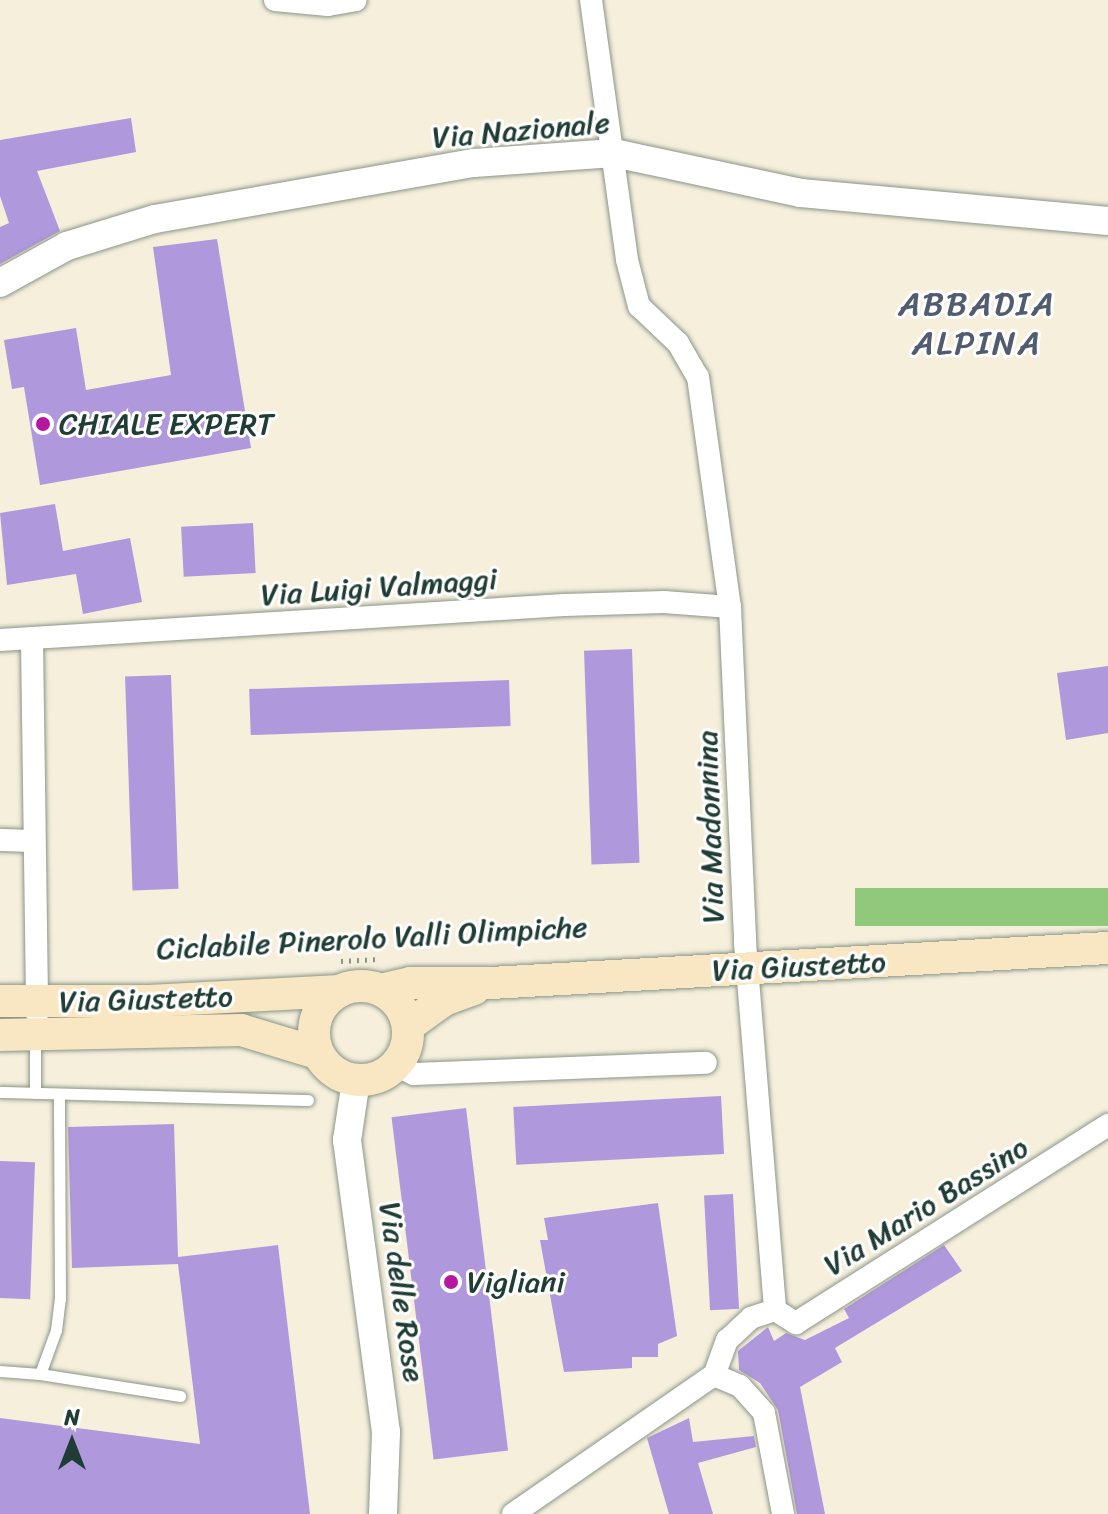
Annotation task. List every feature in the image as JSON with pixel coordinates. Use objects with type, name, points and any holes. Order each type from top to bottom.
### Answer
[{"type":"main road","name":"Via Giustetto","points":[[382,974],[410,983],[491,983],[1108,948]]},
{"type":"main road","points":[[382,974],[408,1026],[408,1040],[396,1065],[384,1074],[356,1080],[327,1066],[317,1053],[314,1024],[338,976],[353,986],[382,974]]},
{"type":"main road","name":"Via Giustetto","points":[[0,1001],[39,1002],[338,976]]},
{"type":"main road","name":"Via Giustetto","points":[[408,1026],[444,1000],[491,983]]},
{"type":"main road","name":"Via Giustetto","points":[[0,1035],[241,1030],[317,1053]]},
{"type":"street","points":[[275,0],[328,5],[356,0]]},
{"type":"street","name":"Via Madonnina","points":[[591,0],[627,260],[639,306],[678,343],[698,377],[730,607],[750,969],[775,1310]]},
{"type":"street","name":"Via Nazionale","points":[[0,283],[67,246],[155,219],[474,163],[614,153],[801,193],[1108,221]]},
{"type":"street","name":"Via Luigi Valmaggi","points":[[0,640],[32,641],[564,605],[730,607]]},
{"type":"street","points":[[32,641],[39,1002],[35,1035]]},
{"type":"street","points":[[0,840],[34,841]]},
{"type":"street","points":[[396,1065],[414,1074],[706,1063]]},
{"type":"street","name":"Via delle Rose","points":[[356,1080],[347,1140],[386,1432],[383,1514]]},
{"type":"street","name":"Via Mario Bassino","points":[[775,1310],[796,1323],[1108,1125]]},
{"type":"street","points":[[513,1514],[714,1375],[727,1340],[751,1318],[775,1310]]},
{"type":"street","points":[[714,1375],[740,1386],[764,1413],[783,1514]]},
{"type":"street","points":[[386,1432],[398,1514]]},
{"type":"lane","points":[[35,1035],[35,1093]]},
{"type":"lane","points":[[0,1092],[308,1100]]},
{"type":"lane","points":[[40,1374],[60,1299],[59,1094]]},
{"type":"lane","points":[[0,1371],[40,1374],[180,1396]]},
{"type":"path","name":"Ciclabile Pinerolo Valli Olimpiche","points":[[338,976],[382,974]]},
{"type":"green space","points":[[855,888],[1108,888],[1108,926],[855,926]]},
{"type":"building","points":[[131,118],[136,152],[37,171],[60,231],[0,264],[0,227],[9,223],[0,196],[0,140]]},
{"type":"building","points":[[217,239],[251,448],[40,485],[24,387],[12,389],[4,340],[76,328],[86,390],[171,375],[153,247]]},
{"type":"building","points":[[55,504],[63,551],[130,538],[142,602],[83,614],[76,574],[7,585],[0,513]]},
{"type":"building","points":[[253,523],[256,573],[184,577],[181,527]]},
{"type":"building","points":[[632,649],[639,863],[591,865],[584,651]]},
{"type":"building","points":[[1108,666],[1108,733],[1066,740],[1057,673]]},
{"type":"building","points":[[171,675],[178,889],[132,890],[125,677]]},
{"type":"building","points":[[509,680],[511,726],[251,735],[249,689]]},
{"type":"building","points":[[721,1096],[724,1154],[516,1165],[513,1107]]},
{"type":"building","name":"Vigliani","points":[[466,1108],[508,1450],[434,1460],[392,1117]]},
{"type":"building","points":[[174,1124],[178,1257],[278,1245],[310,1514],[0,1514],[0,1418],[200,1444],[178,1264],[72,1268],[68,1127]]},
{"type":"building","points":[[0,1161],[35,1162],[30,1299],[0,1298]]},
{"type":"building","points":[[733,1194],[739,1309],[710,1310],[704,1196]]},
{"type":"building","points":[[658,1203],[677,1336],[658,1344],[658,1357],[632,1357],[632,1368],[564,1372],[540,1240],[548,1240],[544,1218]]},
{"type":"building","points":[[944,1245],[962,1271],[835,1348],[842,1362],[800,1387],[825,1514],[797,1514],[778,1410],[760,1383],[739,1370],[738,1351],[768,1327],[774,1341],[786,1333],[805,1340],[849,1318],[844,1309]]},
{"type":"building","points":[[689,1418],[693,1442],[754,1436],[756,1447],[698,1463],[713,1514],[669,1514],[647,1438]]},
{"type":"place","name":"CHIALE EXPERT","points":[[43,424]]},
{"type":"place","name":"Vigliani","points":[[451,1282]]},
{"type":"district","name":"ABBADIA ALPINA","points":[[977,324]]}]
